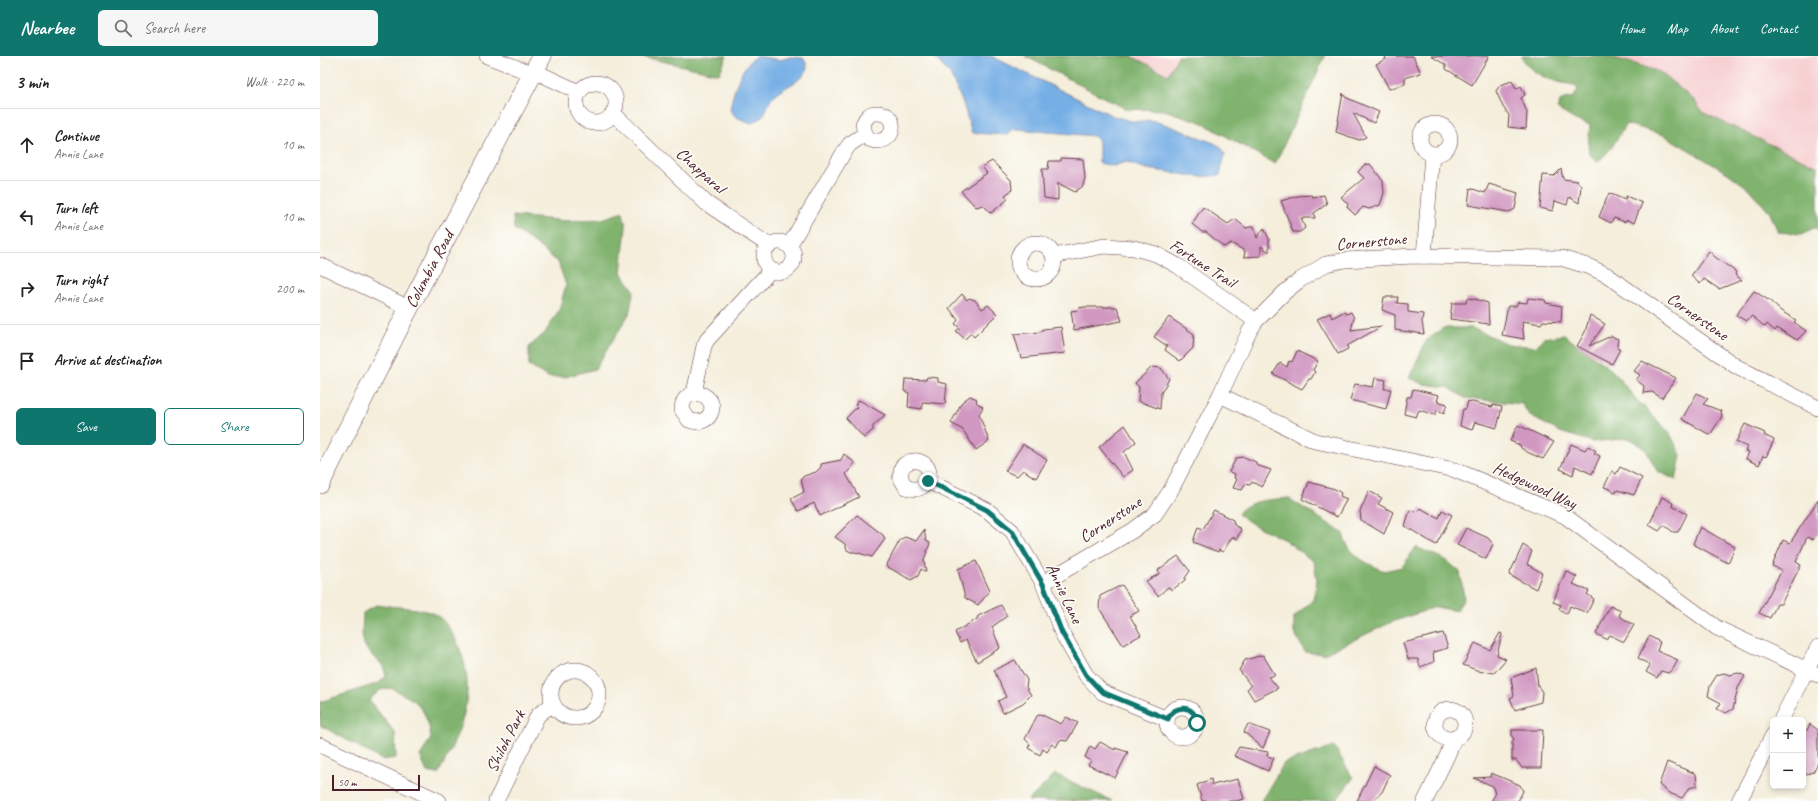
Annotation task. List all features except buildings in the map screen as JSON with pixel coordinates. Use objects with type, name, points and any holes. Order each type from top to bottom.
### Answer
[{"type":"main road","name":"Columbia Road","points":[[320,484],[409,308],[536,67]]},
{"type":"street","points":[[487,56],[536,67],[579,92]]},
{"type":"street","points":[[590,83],[603,84],[614,93],[616,107],[613,113],[604,121],[598,123],[586,120],[581,116],[576,105],[579,92],[590,83]]},
{"type":"street","name":"Chapparal","points":[[613,113],[706,203],[770,246]]},
{"type":"street","points":[[789,246],[844,152],[850,144],[865,134]]},
{"type":"street","points":[[1424,256],[1432,154]]},
{"type":"street","points":[[779,242],[789,246],[792,249],[794,258],[791,266],[780,272],[771,270],[764,258],[765,253],[770,246],[779,242]]},
{"type":"street","name":"Fortune Trail","points":[[1054,256],[1104,246],[1134,248],[1156,254],[1178,266],[1256,321]]},
{"type":"street","name":"Cornerstone","points":[[1043,584],[1132,531],[1155,514],[1171,490],[1220,395],[1246,338],[1256,321],[1285,292],[1300,280],[1326,264],[1345,260],[1424,256],[1561,258],[1590,267],[1607,275],[1737,367],[1818,408]]},
{"type":"street","points":[[320,265],[409,308]]},
{"type":"street","points":[[694,392],[702,355],[707,340],[771,270]]},
{"type":"street","name":"Hedgewood Way","points":[[1220,395],[1315,441],[1455,470],[1565,516],[1717,628],[1812,672]]},
{"type":"street","name":"Annie Lane","points":[[928,481],[987,510],[1012,531],[1043,584],[1062,633],[1086,675],[1102,692],[1168,719]]},
{"type":"street","points":[[1783,717],[1812,672],[1818,646]]},
{"type":"street","name":"Shiloh Park","points":[[496,801],[538,715],[553,704]]},
{"type":"street","points":[[1425,801],[1454,738]]},
{"type":"street","points":[[1739,801],[1770,741]]},
{"type":"street","points":[[320,745],[439,801]]},
{"type":"shaded area","points":[[1131,56],[1178,56],[1169,75]]},
{"type":"shaded area","points":[[1565,56],[1818,56],[1818,173]]},
{"type":"green space","points":[[639,56],[727,56],[719,74]]},
{"type":"green space","points":[[1025,56],[1131,56],[1168,75],[1178,56],[1325,56],[1275,164],[1201,122],[1164,110],[1126,109]]},
{"type":"green space","points":[[1522,56],[1606,56],[1660,72],[1694,100],[1702,112],[1818,167],[1818,229],[1814,228],[1802,234],[1778,232],[1770,213],[1748,188],[1729,174],[1664,135],[1626,124],[1617,140],[1597,162],[1590,154],[1588,145],[1590,125],[1575,120],[1557,109],[1561,100],[1574,97],[1578,90],[1575,85],[1544,77],[1530,68],[1525,63]]},
{"type":"green space","points":[[623,212],[626,227],[621,272],[634,290],[629,314],[595,369],[565,377],[548,377],[529,366],[529,347],[545,333],[559,310],[566,285],[558,262],[514,229],[513,216],[567,221],[602,219]]},
{"type":"green space","points":[[1443,328],[1472,328],[1508,344],[1536,347],[1543,338],[1564,335],[1612,370],[1637,400],[1669,432],[1681,455],[1676,480],[1657,471],[1646,450],[1629,438],[1593,442],[1560,432],[1530,416],[1522,404],[1465,398],[1448,387],[1423,384],[1409,378],[1426,341]]},
{"type":"green space","points":[[1288,498],[1343,533],[1345,541],[1353,553],[1364,561],[1384,571],[1402,567],[1416,547],[1446,560],[1460,572],[1464,599],[1456,611],[1436,607],[1392,622],[1324,654],[1305,652],[1294,632],[1294,617],[1313,600],[1317,580],[1314,562],[1285,540],[1254,525],[1238,514],[1242,509],[1254,503]]},
{"type":"green space","points":[[376,605],[417,609],[433,613],[448,626],[459,647],[467,680],[467,696],[460,727],[454,743],[438,774],[427,772],[420,756],[431,738],[429,726],[424,713],[415,701],[391,688],[380,690],[369,700],[395,733],[396,758],[382,760],[320,725],[320,702],[379,683],[386,676],[382,666],[366,648],[363,640],[363,613]]},
{"type":"green space","points":[[1334,746],[1353,778],[1336,801],[1261,801],[1284,763]]},
{"type":"green space","points":[[1055,774],[1112,801],[1028,801]]},
{"type":"water","points":[[756,56],[780,60],[790,57],[803,58],[807,65],[803,76],[777,93],[770,101],[761,118],[751,123],[736,117],[730,110],[738,80],[750,61]]},
{"type":"water","points":[[933,56],[991,56],[1113,116],[1135,122],[1151,120],[1214,143],[1221,147],[1225,154],[1220,175],[1201,177],[1147,169],[1125,162],[1114,166],[1099,163],[1099,141],[1094,136],[1016,129],[1011,130],[1007,135],[972,133],[963,103],[950,74]]},
{"type":"route","points":[[928,481],[987,510],[1012,531],[1043,584],[1062,633],[1086,675],[1102,692],[1168,719],[1169,715],[1176,708],[1186,708],[1194,713],[1197,723]]}]
